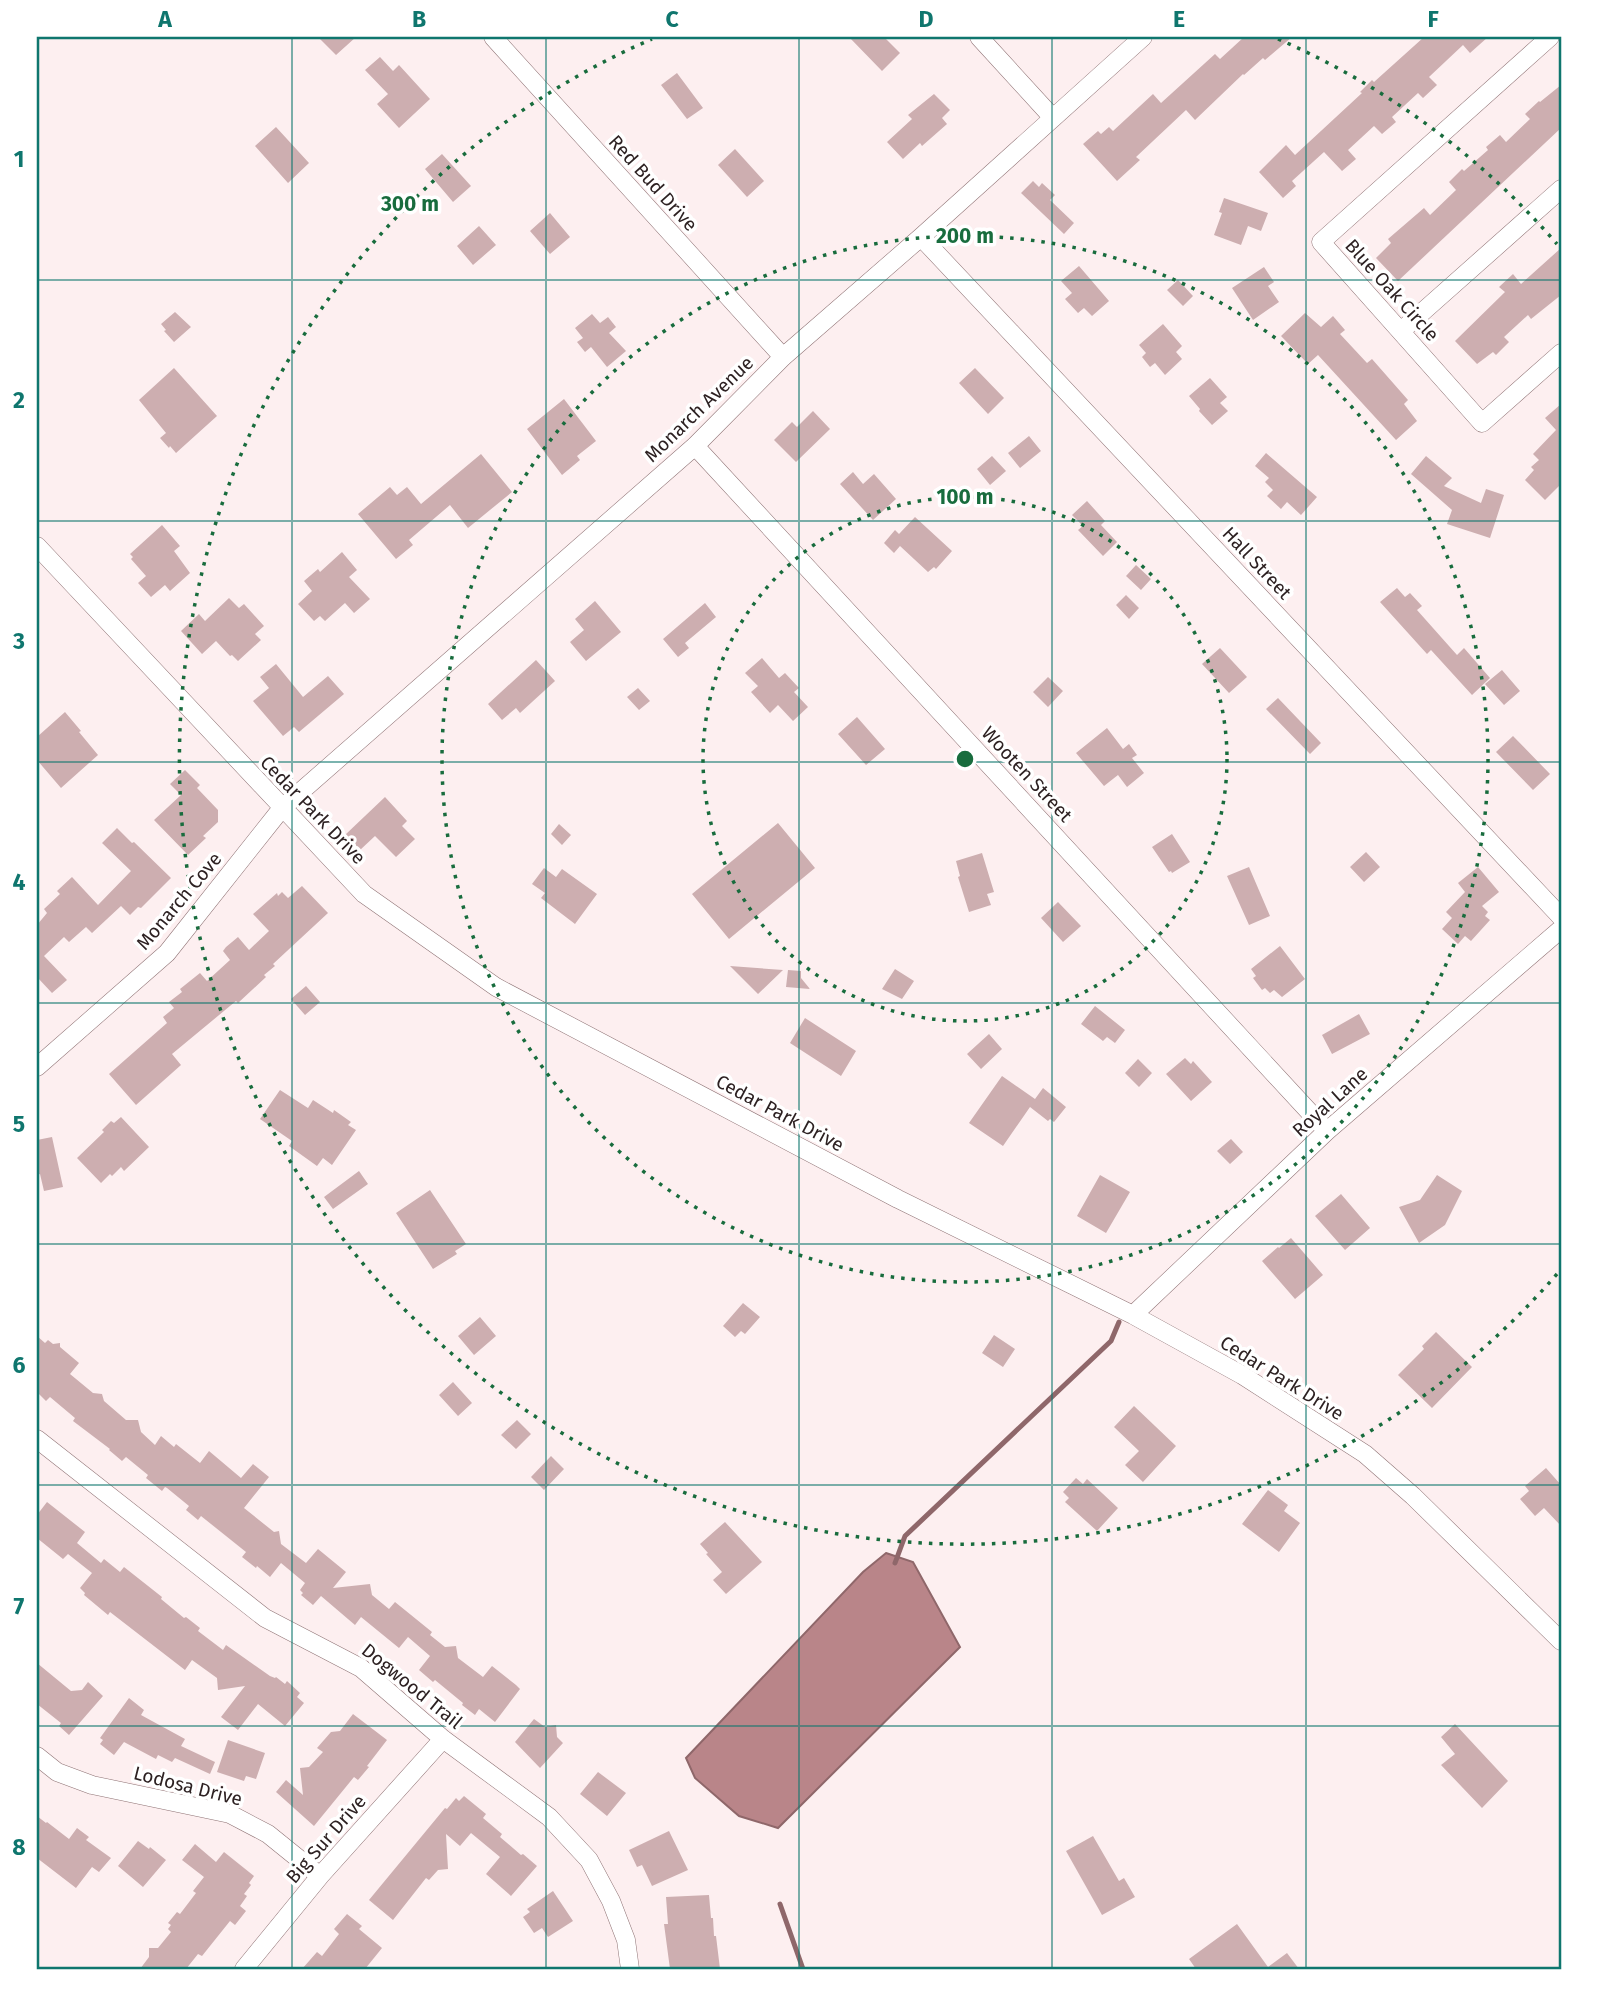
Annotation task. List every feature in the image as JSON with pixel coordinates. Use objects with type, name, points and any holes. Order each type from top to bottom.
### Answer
[{"type":"street","name":"Red Bud Drive","points":[[493,37],[783,357]]},
{"type":"street","points":[[979,37],[1053,118]]},
{"type":"street","name":"Monarch Avenue","points":[[282,808],[695,446],[783,357],[1143,37]]},
{"type":"street","name":"Blue Oak Circle","points":[[1561,48],[1551,37],[1321,242],[1482,424],[1561,353]]},
{"type":"street","points":[[1401,331],[1561,189]]},
{"type":"street","name":"Hall Street","points":[[921,237],[1561,917]]},
{"type":"street","name":"Wooten Street","points":[[695,446],[1327,1131]]},
{"type":"street","name":"Cedar Park Drive","points":[[37,546],[364,894],[496,987],[898,1199],[1133,1315],[1242,1375],[1365,1454],[1413,1496],[1561,1641]]},
{"type":"street","name":"Monarch Cove","points":[[37,1067],[167,953],[282,808]]},
{"type":"street","name":"Royal Lane","points":[[1133,1315],[1327,1131],[1561,929]]},
{"type":"street","name":"Dogwood Trail","points":[[37,1439],[265,1618],[361,1668],[443,1739],[548,1817],[589,1860],[611,1901],[626,1940],[630,1969]]},
{"type":"street","name":"Big Sur Drive","points":[[244,1969],[320,1876],[443,1739]]},
{"type":"street","name":"Lodosa Drive","points":[[37,1756],[57,1772],[92,1785],[230,1814],[268,1834],[320,1876]]},
{"type":"shaded area","points":[[886,1553],[913,1562],[960,1647],[778,1828],[739,1816],[695,1778],[686,1758],[863,1572]]},
{"type":"building","points":[[318,37],[356,37],[336,55]]},
{"type":"building","points":[[849,37],[884,37],[900,53],[882,71]]},
{"type":"building","points":[[1244,37],[1292,37],[1243,74],[1195,120],[1186,110],[1136,157],[1140,160],[1117,181],[1083,144],[1098,131],[1101,134],[1109,127],[1113,131],[1153,94],[1161,103],[1215,54],[1220,59]]},
{"type":"building","points":[[1424,37],[1488,37],[1470,53],[1463,45],[1429,77],[1437,85],[1423,98],[1418,93],[1392,117],[1396,122],[1382,134],[1374,126],[1348,150],[1356,159],[1342,171],[1324,152],[1292,181],[1296,186],[1283,198],[1259,172],[1286,145],[1295,155],[1362,93],[1360,92],[1372,80],[1374,82]]},
{"type":"building","points":[[380,57],[393,71],[399,65],[430,99],[399,128],[377,104],[388,94],[365,70]]},
{"type":"building","points":[[677,73],[703,108],[687,119],[661,85]]},
{"type":"building","points":[[1561,85],[1561,128],[1398,281],[1376,258],[1391,243],[1388,239],[1424,208],[1430,215],[1456,190],[1449,182],[1462,169],[1464,171],[1488,150],[1486,147],[1500,135],[1506,142],[1530,119],[1525,114]]},
{"type":"building","points":[[934,94],[950,110],[942,118],[947,124],[903,159],[887,142],[912,119],[908,115]]},
{"type":"building","points":[[276,127],[309,163],[288,183],[255,146]]},
{"type":"building","points":[[735,149],[764,181],[747,197],[718,165]]},
{"type":"building","points":[[442,154],[471,186],[453,202],[425,169]]},
{"type":"building","points":[[1033,181],[1039,187],[1042,183],[1055,195],[1050,200],[1074,223],[1064,234],[1021,193]]},
{"type":"building","points":[[1224,198],[1268,213],[1261,231],[1248,226],[1241,245],[1214,235]]},
{"type":"building","points":[[550,213],[570,237],[550,254],[530,231]]},
{"type":"building","points":[[479,226],[496,245],[473,265],[457,246]]},
{"type":"building","points":[[1561,248],[1561,295],[1531,319],[1528,315],[1504,337],[1509,342],[1496,355],[1493,352],[1477,364],[1455,341],[1505,292],[1499,287],[1513,274],[1521,284]]},
{"type":"building","points":[[1079,266],[1109,301],[1092,316],[1084,308],[1078,313],[1065,299],[1072,293],[1061,281]]},
{"type":"building","points":[[1264,267],[1274,282],[1268,286],[1279,302],[1253,320],[1232,288]]},
{"type":"building","points":[[1178,280],[1193,296],[1183,306],[1167,290]]},
{"type":"building","points":[[175,312],[191,327],[174,342],[161,324]]},
{"type":"building","points":[[1305,313],[1321,327],[1333,316],[1345,330],[1340,334],[1367,363],[1372,359],[1408,400],[1404,404],[1417,421],[1396,440],[1318,355],[1308,364],[1281,336]]},
{"type":"building","points":[[592,314],[600,323],[608,317],[616,327],[609,333],[626,351],[607,367],[591,347],[585,352],[577,342],[583,338],[575,328]]},
{"type":"building","points":[[1163,324],[1182,346],[1176,352],[1182,359],[1165,375],[1155,363],[1150,367],[1142,357],[1146,353],[1139,345]]},
{"type":"building","points":[[174,368],[217,416],[176,453],[160,438],[166,433],[139,400]]},
{"type":"building","points":[[975,368],[1004,398],[988,414],[959,383]]},
{"type":"building","points":[[1210,378],[1227,397],[1220,403],[1228,411],[1212,425],[1189,396]]},
{"type":"building","points":[[564,399],[596,441],[577,456],[580,460],[562,475],[527,429]]},
{"type":"building","points":[[1561,404],[1561,484],[1545,500],[1525,480],[1534,470],[1531,467],[1539,460],[1533,454],[1556,430],[1545,418]]},
{"type":"building","points":[[813,411],[830,429],[796,462],[774,440],[792,422],[797,427]]},
{"type":"building","points":[[1029,436],[1041,451],[1020,468],[1008,453]]},
{"type":"building","points":[[1266,453],[1317,497],[1301,515],[1287,502],[1281,509],[1267,496],[1273,490],[1265,482],[1269,478],[1255,466]]},
{"type":"building","points":[[481,454],[512,492],[468,528],[450,505],[409,540],[413,545],[396,559],[358,514],[390,487],[397,495],[407,487],[421,504]]},
{"type":"building","points":[[992,456],[1006,471],[990,485],[977,469]]},
{"type":"building","points":[[1426,456],[1452,478],[1444,486],[1481,503],[1486,489],[1504,495],[1490,538],[1447,524],[1452,510],[1411,474]]},
{"type":"building","points":[[853,472],[863,484],[874,474],[896,499],[873,520],[840,484]]},
{"type":"building","points":[[1087,501],[1105,521],[1101,525],[1117,542],[1103,556],[1078,530],[1083,526],[1072,515]]},
{"type":"building","points":[[915,517],[952,551],[936,569],[934,567],[928,572],[900,546],[894,553],[884,543],[895,530],[899,534]]},
{"type":"building","points":[[162,525],[180,546],[174,551],[190,573],[170,591],[165,585],[151,597],[138,583],[146,576],[131,559],[133,557],[130,554]]},
{"type":"building","points":[[342,552],[357,570],[349,577],[370,599],[354,613],[345,603],[325,621],[320,616],[314,621],[298,604],[312,591],[304,581],[318,569],[320,572]]},
{"type":"building","points":[[1136,565],[1151,579],[1141,590],[1126,576]]},
{"type":"building","points":[[1397,588],[1405,597],[1410,593],[1422,606],[1417,610],[1457,655],[1464,648],[1490,678],[1472,695],[1431,650],[1427,654],[1380,602]]},
{"type":"building","points":[[1126,595],[1139,608],[1129,619],[1116,605]]},
{"type":"building","points":[[229,598],[239,608],[244,604],[264,626],[255,634],[261,640],[238,661],[216,641],[202,654],[181,631],[199,614],[205,621]]},
{"type":"building","points":[[595,601],[621,632],[586,661],[570,642],[584,630],[575,619]]},
{"type":"building","points":[[705,603],[716,617],[685,643],[689,648],[678,657],[663,639]]},
{"type":"building","points":[[1220,648],[1247,677],[1229,693],[1202,664]]},
{"type":"building","points":[[762,658],[779,678],[785,673],[799,688],[794,692],[808,707],[793,721],[778,705],[770,713],[751,692],[758,686],[745,673]]},
{"type":"building","points":[[536,660],[555,681],[520,713],[516,708],[502,720],[488,704]]},
{"type":"building","points":[[276,664],[303,697],[328,676],[344,694],[299,732],[294,727],[283,736],[253,701],[269,688],[260,677]]},
{"type":"building","points":[[1502,670],[1520,691],[1504,705],[1485,684]]},
{"type":"building","points":[[1048,677],[1063,691],[1048,707],[1033,692]]},
{"type":"building","points":[[638,688],[650,701],[639,710],[627,697]]},
{"type":"building","points":[[1278,698],[1321,743],[1310,754],[1266,709]]},
{"type":"building","points":[[65,712],[98,755],[61,788],[37,760],[37,737]]},
{"type":"building","points":[[857,717],[885,749],[866,765],[838,734]]},
{"type":"building","points":[[1107,728],[1123,749],[1129,744],[1137,755],[1132,758],[1144,773],[1127,787],[1118,775],[1104,786],[1076,753]]},
{"type":"building","points":[[1513,736],[1550,774],[1533,790],[1496,752]]},
{"type":"building","points":[[185,770],[200,785],[197,788],[218,810],[218,822],[188,855],[154,820],[181,795],[170,784]]},
{"type":"building","points":[[385,797],[407,821],[402,826],[415,839],[396,857],[375,836],[359,851],[345,835]]},
{"type":"building","points":[[778,823],[815,868],[729,939],[692,894]]},
{"type":"building","points":[[559,824],[571,835],[562,845],[551,834]]},
{"type":"building","points":[[117,828],[171,878],[141,908],[138,907],[130,915],[121,906],[92,933],[86,927],[69,942],[64,937],[44,956],[67,980],[52,993],[37,977],[37,925],[47,913],[44,909],[60,894],[57,891],[72,877],[98,905],[131,871],[102,843]]},
{"type":"building","points":[[1172,834],[1190,862],[1172,873],[1152,847]]},
{"type":"building","points":[[1366,852],[1380,867],[1364,882],[1350,867]]},
{"type":"building","points":[[982,853],[994,892],[987,894],[991,905],[969,912],[956,861]]},
{"type":"building","points":[[1249,867],[1270,916],[1249,925],[1227,876]]},
{"type":"building","points":[[1478,867],[1499,892],[1482,906],[1488,912],[1485,916],[1490,920],[1471,941],[1465,936],[1458,944],[1442,929],[1452,918],[1446,912],[1465,892],[1458,883]]},
{"type":"building","points":[[544,868],[556,877],[562,869],[597,894],[575,924],[541,898],[545,893],[532,884]]},
{"type":"building","points":[[302,886],[328,913],[273,964],[275,966],[264,975],[266,977],[238,1003],[236,1001],[172,1054],[181,1065],[136,1105],[109,1074],[167,1023],[163,1017],[174,1008],[169,1002],[182,992],[180,989],[200,973],[207,981],[230,960],[223,951],[226,947],[238,937],[249,950],[269,931],[253,914],[277,893],[278,896],[282,892],[288,898]]},
{"type":"building","points":[[1058,902],[1081,926],[1063,942],[1041,918]]},
{"type":"building","points":[[1280,946],[1305,979],[1282,997],[1274,990],[1270,993],[1265,988],[1262,990],[1253,978],[1256,976],[1251,969]]},
{"type":"building","points":[[730,966],[783,970],[758,994]]},
{"type":"building","points":[[895,969],[914,981],[902,999],[882,989]]},
{"type":"building","points":[[788,970],[801,971],[801,978],[810,989],[786,987]]},
{"type":"building","points":[[306,986],[320,1002],[305,1015],[291,999]]},
{"type":"building","points":[[1095,1006],[1125,1030],[1115,1043],[1107,1037],[1103,1041],[1081,1024]]},
{"type":"building","points":[[1359,1014],[1370,1034],[1332,1054],[1322,1035]]},
{"type":"building","points":[[805,1018],[856,1051],[841,1076],[790,1043]]},
{"type":"building","points":[[989,1034],[1002,1049],[981,1069],[967,1054]]},
{"type":"building","points":[[1185,1058],[1191,1064],[1193,1061],[1212,1082],[1191,1101],[1166,1074]]},
{"type":"building","points":[[1138,1059],[1152,1073],[1139,1087],[1125,1073]]},
{"type":"building","points":[[1002,1076],[1035,1099],[1043,1088],[1066,1107],[1054,1122],[1050,1119],[1048,1121],[1030,1107],[1003,1146],[969,1123]]},
{"type":"building","points":[[280,1090],[308,1108],[313,1100],[351,1122],[348,1125],[356,1130],[332,1165],[323,1158],[317,1166],[289,1146],[292,1141],[260,1119]]},
{"type":"building","points":[[121,1117],[149,1147],[124,1171],[121,1167],[101,1183],[77,1158],[104,1132],[102,1130],[111,1121],[114,1123]]},
{"type":"building","points":[[52,1137],[63,1187],[44,1191],[40,1174],[37,1175],[37,1140]]},
{"type":"building","points":[[1231,1139],[1243,1152],[1230,1164],[1217,1151]]},
{"type":"building","points":[[359,1171],[368,1184],[333,1209],[324,1197]]},
{"type":"building","points":[[1100,1175],[1130,1192],[1106,1233],[1077,1216]]},
{"type":"building","points":[[1437,1175],[1462,1191],[1445,1225],[1419,1243],[1399,1207],[1420,1200]]},
{"type":"building","points":[[430,1190],[466,1244],[455,1251],[457,1254],[433,1269],[396,1213]]},
{"type":"building","points":[[1341,1194],[1370,1228],[1345,1250],[1315,1216]]},
{"type":"building","points":[[1291,1238],[1323,1275],[1295,1299],[1262,1261]]},
{"type":"building","points":[[743,1303],[760,1317],[745,1334],[741,1331],[735,1337],[723,1326]]},
{"type":"building","points":[[480,1317],[496,1336],[474,1355],[458,1336]]},
{"type":"building","points":[[1436,1332],[1472,1367],[1432,1408],[1398,1375],[1424,1349],[1422,1346]]},
{"type":"building","points":[[994,1335],[1015,1349],[1003,1367],[982,1353]]},
{"type":"building","points":[[37,1336],[45,1343],[48,1340],[53,1344],[60,1343],[60,1347],[79,1363],[70,1374],[93,1393],[102,1394],[104,1401],[126,1420],[138,1420],[141,1432],[155,1445],[161,1436],[200,1463],[209,1451],[241,1478],[253,1464],[269,1477],[244,1508],[274,1532],[279,1531],[281,1544],[306,1563],[318,1549],[346,1572],[333,1588],[370,1584],[372,1595],[389,1609],[395,1602],[432,1632],[430,1635],[445,1647],[456,1646],[458,1658],[483,1677],[492,1666],[516,1685],[520,1689],[495,1722],[479,1709],[475,1715],[435,1680],[433,1682],[419,1670],[430,1656],[408,1637],[399,1648],[361,1617],[355,1625],[321,1596],[313,1605],[301,1595],[303,1593],[300,1590],[305,1583],[281,1563],[270,1577],[257,1566],[256,1568],[242,1557],[246,1552],[201,1516],[198,1520],[186,1510],[189,1506],[167,1488],[162,1491],[126,1457],[122,1461],[73,1421],[75,1418],[50,1397],[46,1401],[37,1392]]},
{"type":"building","points":[[453,1382],[472,1403],[458,1416],[439,1395]]},
{"type":"building","points":[[1134,1406],[1176,1446],[1143,1482],[1125,1465],[1139,1451],[1114,1427]]},
{"type":"building","points":[[517,1420],[531,1434],[516,1449],[501,1435]]},
{"type":"building","points":[[551,1456],[564,1469],[544,1490],[531,1477]]},
{"type":"building","points":[[1546,1468],[1561,1485],[1561,1526],[1544,1508],[1535,1516],[1520,1499],[1529,1491],[1525,1486]]},
{"type":"building","points":[[1076,1478],[1083,1484],[1087,1479],[1118,1508],[1097,1531],[1065,1502],[1069,1498],[1063,1492]]},
{"type":"building","points":[[1268,1490],[1288,1505],[1284,1511],[1300,1523],[1279,1552],[1242,1524]]},
{"type":"building","points":[[47,1502],[85,1532],[77,1543],[101,1563],[104,1559],[120,1572],[124,1567],[223,1650],[226,1645],[270,1676],[285,1684],[287,1681],[300,1693],[297,1697],[304,1703],[285,1726],[258,1704],[238,1730],[221,1717],[245,1686],[218,1690],[217,1678],[192,1660],[185,1670],[84,1595],[80,1588],[92,1573],[68,1554],[63,1559],[37,1538],[37,1515]]},
{"type":"building","points":[[725,1522],[762,1562],[726,1594],[713,1580],[722,1572],[700,1544]]},
{"type":"building","points":[[37,1663],[71,1691],[82,1690],[88,1682],[103,1696],[69,1735],[59,1726],[61,1723],[37,1704]]},
{"type":"building","points":[[129,1698],[144,1710],[141,1715],[185,1739],[181,1746],[215,1762],[210,1774],[175,1758],[172,1762],[158,1755],[156,1759],[124,1742],[114,1755],[100,1744],[103,1740],[100,1738]]},
{"type":"building","points":[[353,1714],[387,1740],[358,1780],[354,1777],[314,1826],[276,1792],[286,1780],[303,1795],[300,1768],[309,1767],[323,1752],[317,1748],[331,1732],[340,1731]]},
{"type":"building","points":[[534,1719],[545,1727],[556,1725],[557,1737],[563,1743],[540,1768],[515,1742]]},
{"type":"building","points":[[1455,1724],[1508,1781],[1482,1808],[1441,1765],[1455,1754],[1441,1737]]},
{"type":"building","points":[[228,1740],[265,1753],[256,1779],[246,1776],[244,1781],[217,1772]]},
{"type":"building","points":[[598,1772],[626,1793],[607,1816],[580,1794]]},
{"type":"building","points":[[464,1796],[486,1814],[483,1818],[502,1834],[500,1837],[537,1866],[511,1896],[486,1874],[500,1857],[471,1833],[460,1846],[446,1834],[448,1869],[438,1870],[429,1880],[426,1878],[393,1920],[369,1900],[445,1808],[456,1798],[459,1801]]},
{"type":"building","points":[[37,1816],[69,1839],[77,1828],[89,1837],[86,1840],[111,1858],[99,1872],[92,1867],[76,1888],[37,1858]]},
{"type":"building","points":[[669,1831],[688,1870],[652,1886],[642,1865],[637,1867],[629,1850]]},
{"type":"building","points":[[1093,1836],[1119,1881],[1124,1878],[1135,1897],[1102,1915],[1066,1851]]},
{"type":"building","points":[[138,1841],[166,1860],[143,1887],[118,1866]]},
{"type":"building","points":[[195,1844],[216,1862],[224,1852],[254,1876],[244,1894],[247,1896],[240,1906],[246,1911],[235,1925],[230,1921],[202,1956],[198,1954],[186,1969],[140,1969],[149,1957],[149,1948],[158,1948],[171,1932],[168,1929],[171,1925],[168,1923],[177,1912],[180,1914],[204,1877],[182,1860]]},
{"type":"building","points":[[553,1891],[573,1921],[548,1937],[542,1928],[534,1933],[523,1917],[530,1912],[527,1909]]},
{"type":"building","points":[[709,1895],[720,1969],[670,1969],[664,1924],[668,1924],[666,1897]]},
{"type":"building","points":[[347,1914],[362,1926],[359,1929],[382,1948],[365,1969],[302,1969],[317,1952],[322,1956],[339,1934],[334,1929]]},
{"type":"building","points":[[1237,1924],[1268,1967],[1287,1953],[1299,1969],[1196,1969],[1189,1959]]},
{"type":"waterway","points":[[895,1563],[905,1536],[1111,1341],[1119,1322]]},
{"type":"waterway","points":[[780,1904],[803,1969]]}]
